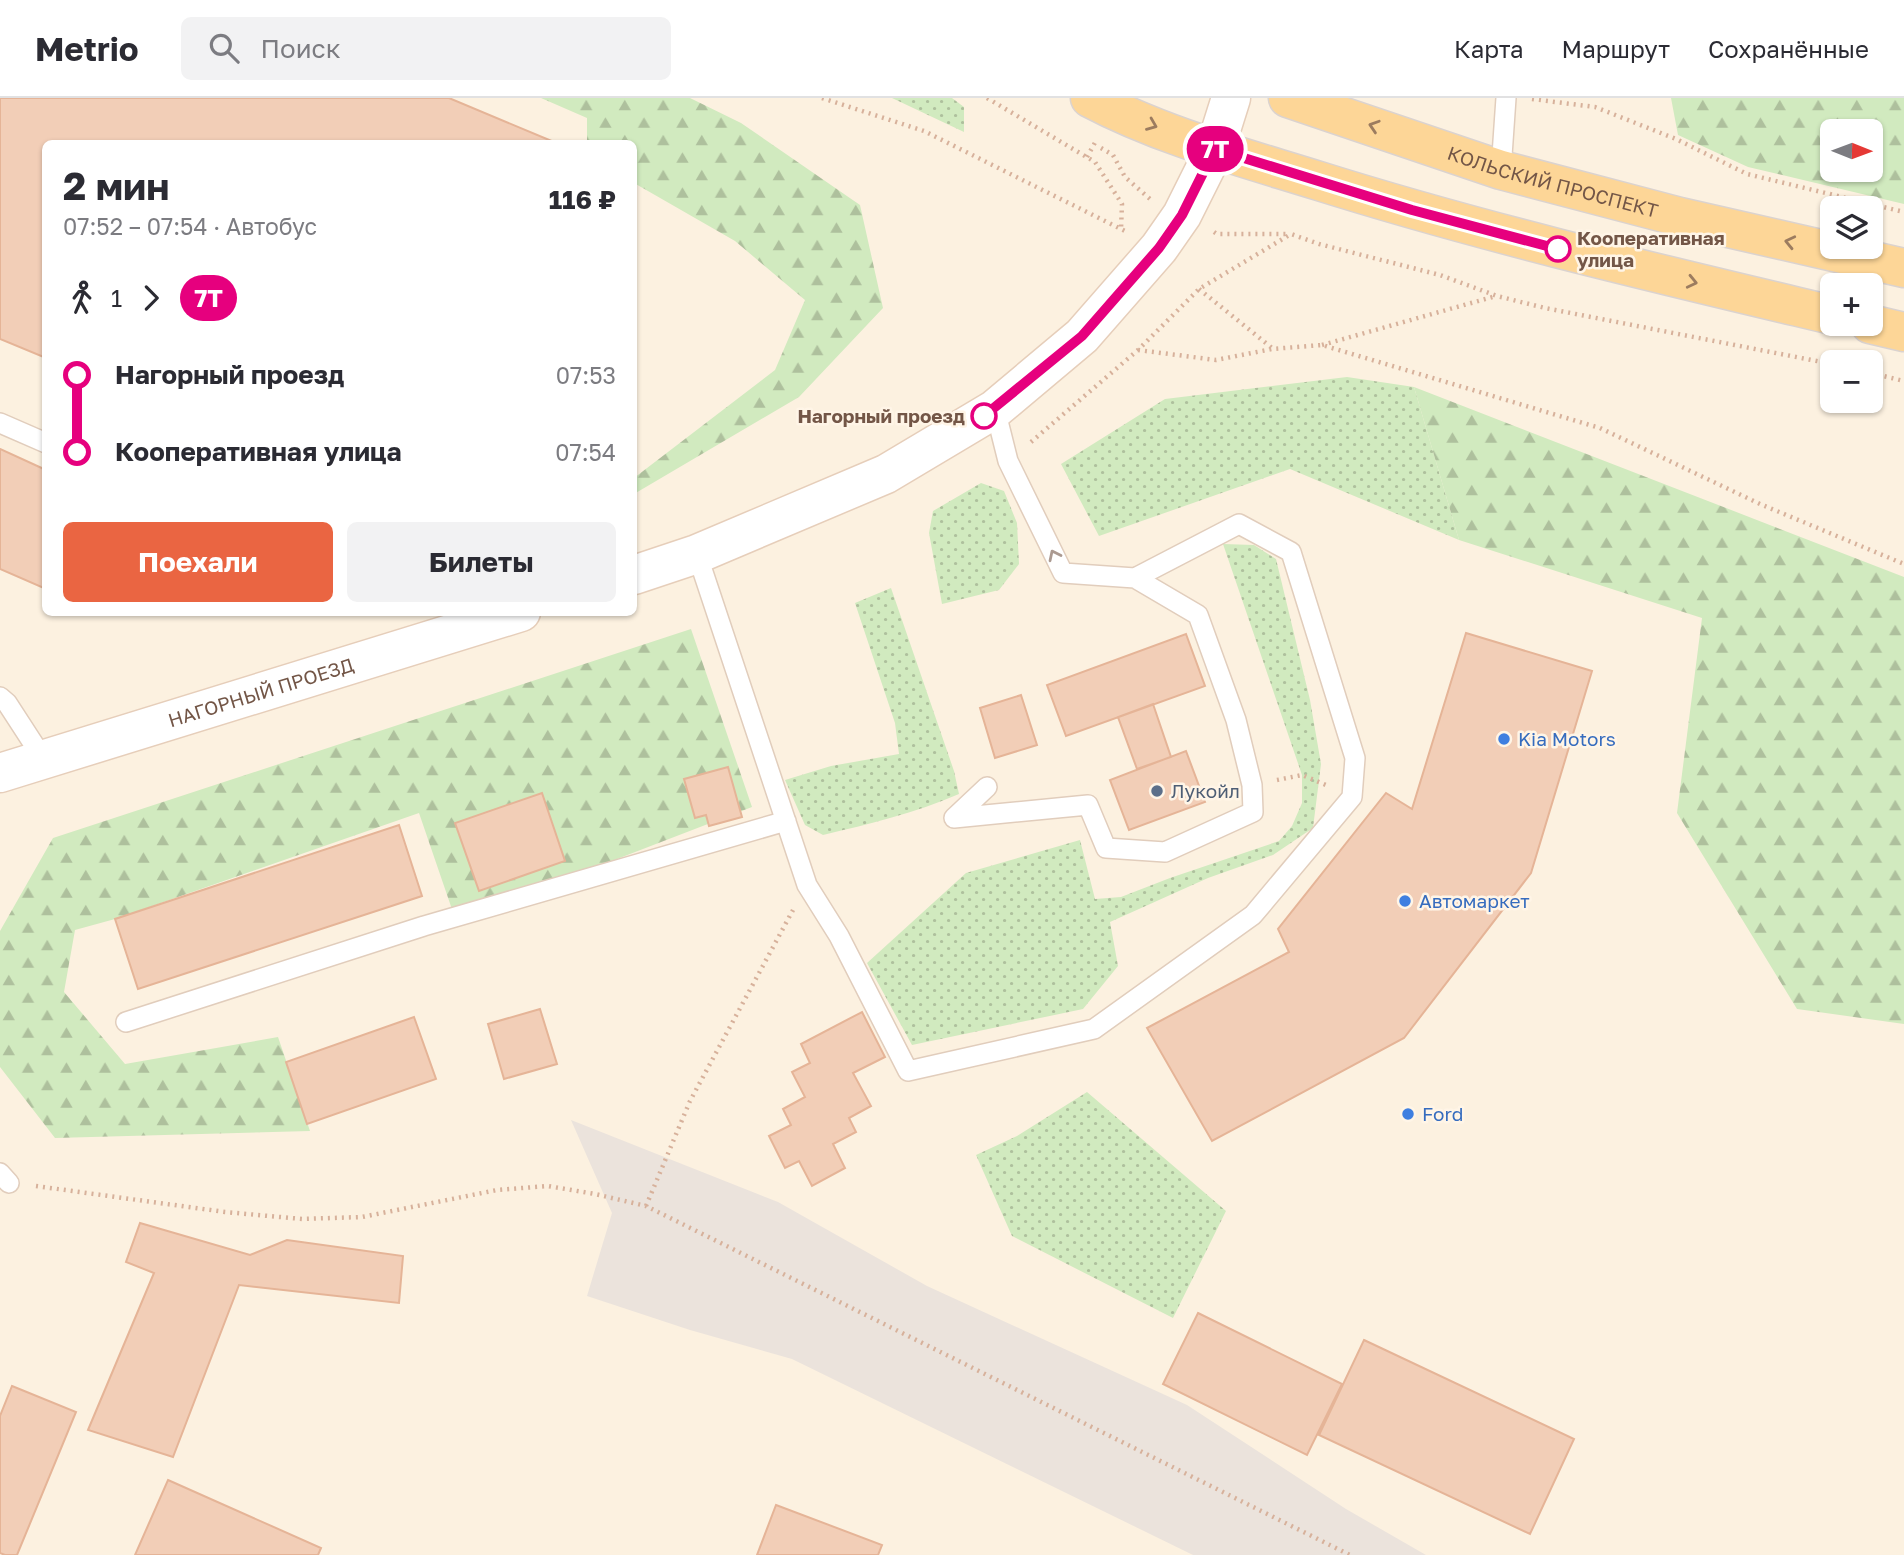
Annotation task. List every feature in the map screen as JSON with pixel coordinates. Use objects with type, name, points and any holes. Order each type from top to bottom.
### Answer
[{"type":"main road","points":[[1090,98],[1113,110],[1215,149],[1412,210],[1582,255],[1820,312]]},
{"type":"main road","points":[[637,574],[697,554],[886,474],[995,409],[1082,336],[1159,248],[1182,215],[1215,149],[1231,98]]},
{"type":"main road","name":"КОЛЬСКИЙ ПРОСПЕКТ","points":[[1289,98],[1501,170],[1680,217],[1904,268]]},
{"type":"main road","points":[[1883,327],[1904,332]]},
{"type":"main road","name":"НАГОРНЫЙ ПРОЕЗД","points":[[0,773],[508,616]]},
{"type":"lane","points":[[1501,170],[1506,98]]},
{"type":"lane","points":[[987,787],[954,818],[1088,804],[1106,848],[1165,852],[1253,812],[1252,785],[1236,720],[1198,615],[1135,578],[1063,573],[1009,461],[995,409]]},
{"type":"lane","points":[[0,423],[42,441]]},
{"type":"lane","points":[[697,554],[807,886],[839,936],[908,1071],[1094,1029],[1252,915],[1352,797],[1355,758],[1291,552],[1239,524],[1135,578]]},
{"type":"lane","points":[[0,697],[7,703],[44,760]]},
{"type":"lane","points":[[126,1022],[424,926],[786,821]]},
{"type":"path","points":[[822,98],[924,131],[1159,248]]},
{"type":"path","points":[[987,98],[1095,162],[1122,204],[1121,229]]},
{"type":"path","points":[[1523,98],[1595,107],[1676,139],[1747,174],[1904,212]]},
{"type":"path","points":[[1087,157],[1095,144]]},
{"type":"path","points":[[1009,461],[1138,350],[1199,289],[1291,234],[1319,244],[1440,275],[1497,296],[1545,308],[1820,361]]},
{"type":"path","points":[[1199,289],[1272,349]]},
{"type":"path","points":[[1138,350],[1216,360],[1272,349],[1322,345],[1497,296]]},
{"type":"path","points":[[1322,345],[1600,428],[1760,504],[1904,564]]},
{"type":"path","points":[[1883,376],[1904,381]]},
{"type":"path","points":[[1252,785],[1302,775],[1352,797]]},
{"type":"path","points":[[646,1206],[690,1101],[763,962],[807,886]]},
{"type":"path","points":[[5,1178],[225,1212],[302,1219],[362,1217],[497,1190],[548,1186],[646,1206],[1350,1555]]},
{"type":"shaded area","points":[[571,1120],[778,1202],[927,1286],[1187,1405],[1346,1509],[1426,1555],[1193,1555],[792,1359],[690,1330],[587,1296],[612,1213]]},
{"type":"green space","points":[[541,98],[690,98],[741,123],[860,205],[883,308],[799,397],[637,492],[637,476],[775,370],[805,300],[735,241],[637,185],[637,140],[587,140],[587,118]]},
{"type":"green space","points":[[892,98],[952,98],[964,107],[964,132]]},
{"type":"green space","points":[[1671,98],[1904,98],[1904,204],[1883,199],[1883,196],[1870,196],[1748,167],[1678,135]]},
{"type":"green space","points":[[1347,377],[1414,387],[1459,540],[1290,469],[1099,536],[1061,464],[1165,399]]},
{"type":"green space","points":[[1414,387],[1904,577],[1904,1024],[1797,1009],[1677,813],[1702,618],[1459,540]]},
{"type":"green space","points":[[981,483],[1004,491],[1017,523],[1019,564],[999,590],[942,604],[929,533],[933,511]]},
{"type":"green space","points":[[1223,544],[1254,545],[1276,559],[1310,700],[1321,764],[1313,828],[1273,855],[1208,878],[1110,922],[1118,966],[1083,1009],[912,1045],[867,963],[966,873],[1080,840],[1095,899],[1121,897],[1279,841],[1292,826],[1302,803],[1302,775]]},
{"type":"green space","points":[[891,588],[954,771],[959,794],[909,812],[823,835],[805,825],[785,780],[831,766],[899,754],[895,723],[855,603]]},
{"type":"green space","points":[[691,629],[752,807],[456,921],[419,813],[115,919],[75,930],[64,992],[125,1064],[278,1037],[310,1131],[55,1138],[0,1067],[0,931],[53,838]]},
{"type":"green space","points":[[1087,1092],[1226,1211],[1173,1318],[1012,1236],[976,1155],[1017,1136]]},
{"type":"building","points":[[0,98],[449,98],[549,140],[42,140],[42,356],[0,339]]},
{"type":"building","points":[[0,449],[42,468],[42,587],[0,569]]},
{"type":"building","name":"Автомаркет","points":[[1466,633],[1592,671],[1531,873],[1404,1038],[1212,1141],[1147,1028],[1289,952],[1278,929],[1386,793],[1412,809]]},
{"type":"building","points":[[1186,634],[1205,686],[1066,736],[1047,685]]},
{"type":"building","points":[[1021,695],[1037,745],[995,758],[980,708]]},
{"type":"building","points":[[1153,704],[1171,757],[1137,769],[1118,717]]},
{"type":"building","name":"Лукойл","points":[[1186,751],[1205,802],[1129,830],[1110,780]]},
{"type":"building","points":[[728,767],[742,817],[709,826],[706,815],[695,818],[684,779]]},
{"type":"building","points":[[542,793],[565,861],[479,891],[455,823]]},
{"type":"building","points":[[399,825],[422,896],[138,989],[115,919]]},
{"type":"building","points":[[540,1009],[557,1064],[504,1079],[488,1024]]},
{"type":"building","points":[[862,1012],[885,1057],[853,1073],[871,1106],[849,1118],[856,1132],[833,1144],[845,1168],[812,1186],[799,1161],[785,1168],[769,1136],[791,1125],[783,1109],[805,1097],[792,1072],[810,1063],[801,1044]]},
{"type":"building","points":[[414,1017],[436,1079],[307,1124],[286,1062]]},
{"type":"building","points":[[140,1223],[250,1255],[287,1240],[403,1256],[399,1303],[239,1285],[173,1457],[88,1430],[154,1273],[126,1262]]},
{"type":"building","points":[[1198,1313],[1342,1384],[1307,1455],[1163,1384]]},
{"type":"building","points":[[1364,1340],[1574,1439],[1530,1534],[1319,1435]]},
{"type":"building","points":[[12,1386],[76,1412],[17,1555],[5,1555],[0,1553],[0,1416]]},
{"type":"building","points":[[168,1480],[321,1548],[318,1555],[135,1555]]},
{"type":"building","points":[[776,1505],[882,1545],[878,1555],[757,1555]]},
{"type":"bus line","name":"7Т","points":[[984,416],[1082,336],[1159,248],[1182,215],[1215,149],[1412,210],[1558,249]]},
{"type":"place","name":"Кооперативная улица","points":[[1558,249]]},
{"type":"place","name":"Нагорный проезд","points":[[984,416]]},
{"type":"place","name":"Kia Motors","points":[[1504,739]]},
{"type":"place","name":"Лукойл","points":[[1157,791]]},
{"type":"place","name":"Автомаркет","points":[[1405,901]]},
{"type":"place","name":"Ford","points":[[1408,1114]]}]
